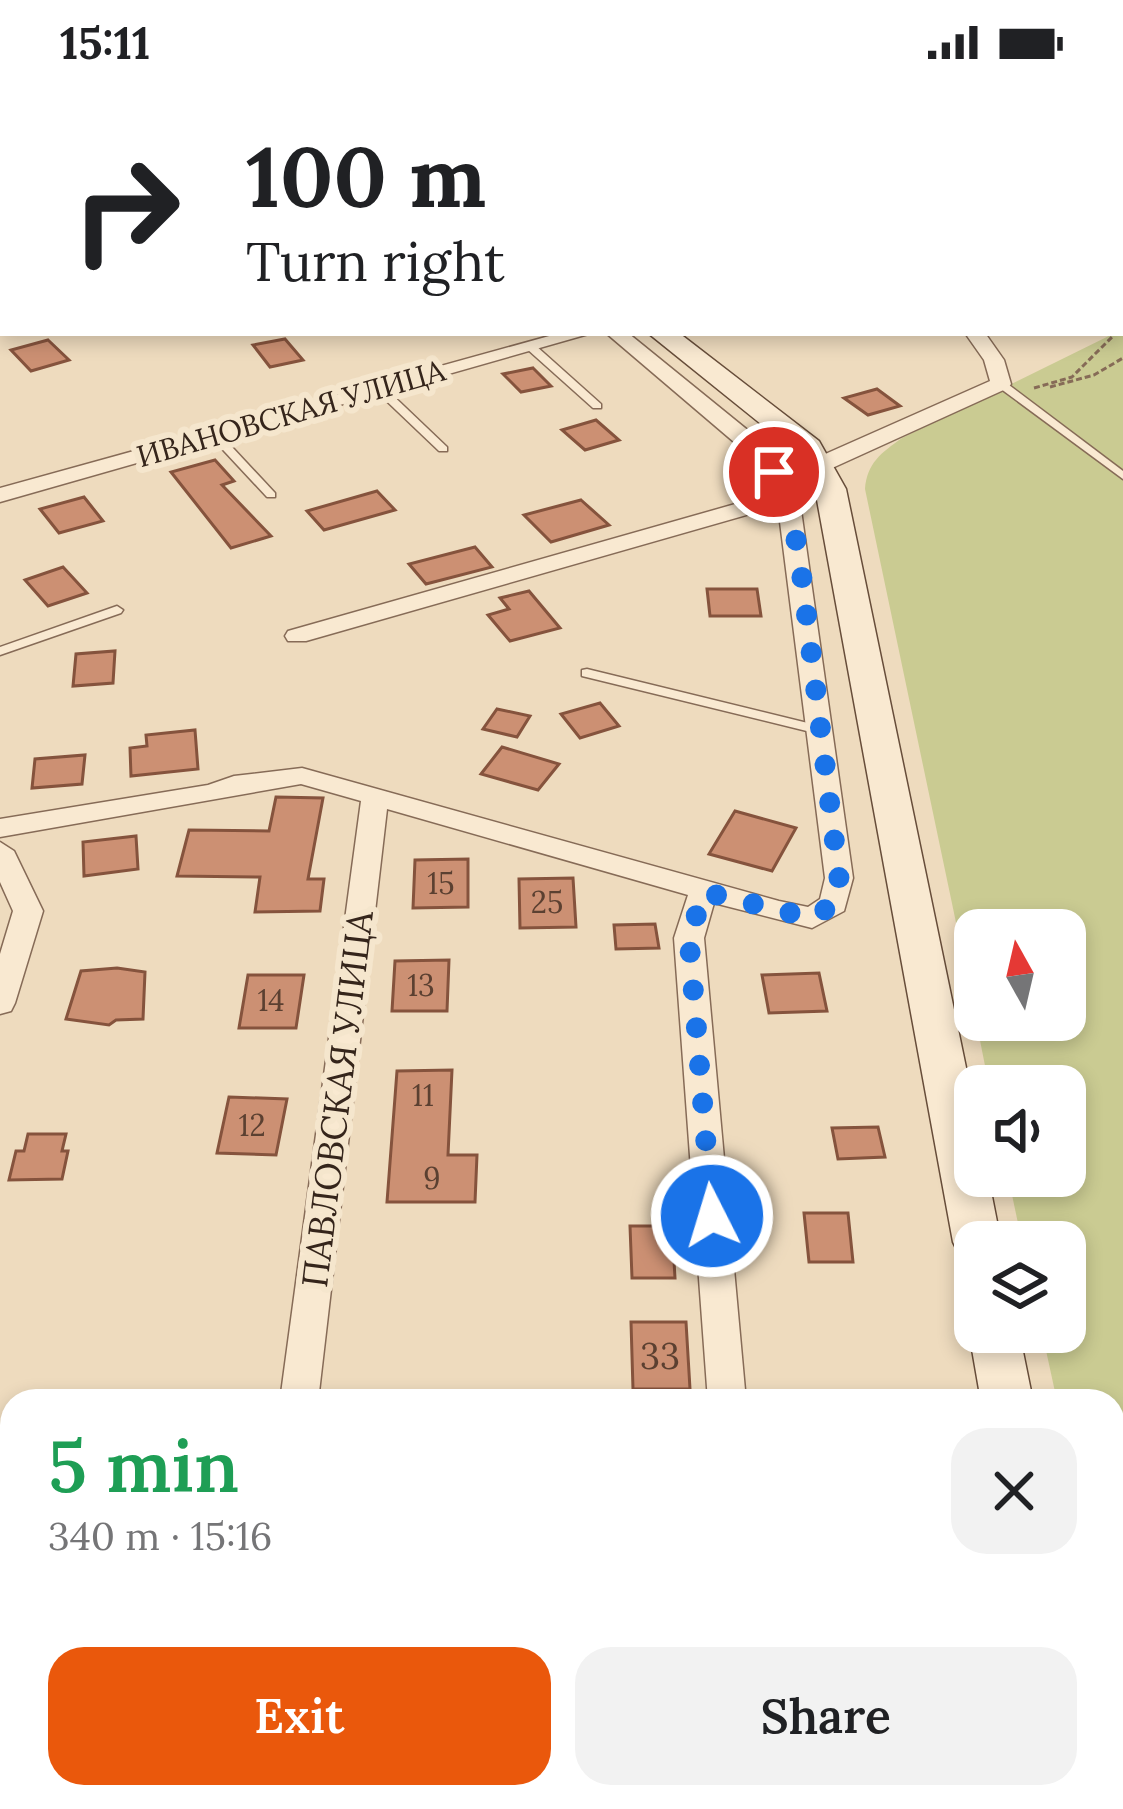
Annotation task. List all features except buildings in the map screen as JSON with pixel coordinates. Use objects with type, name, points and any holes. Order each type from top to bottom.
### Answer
[{"type":"street","name":"ИВАНОВСКАЯ УЛИЦА","points":[[0,495],[571,336]]},
{"type":"street","points":[[0,828],[214,793],[234,784],[302,776],[704,892],[812,918],[834,904],[839,878],[823,731],[788,496],[774,472],[742,437],[620,336]]},
{"type":"street","points":[[666,336],[786,428],[822,464],[853,590],[973,1221]]},
{"type":"street","points":[[822,464],[1009,390],[977,336]]},
{"type":"street","points":[[297,635],[788,496]]},
{"type":"street","name":"ПАВЛОВСКАЯ УЛИЦА","points":[[300,1389],[375,796]]},
{"type":"street","points":[[0,851],[28,911],[0,1004]]},
{"type":"street","points":[[704,892],[689,938],[726,1389]]},
{"type":"street","points":[[998,1353],[1005,1389]]},
{"type":"lane","points":[[531,347],[597,406]]},
{"type":"lane","points":[[380,389],[443,449]]},
{"type":"lane","points":[[1009,390],[1123,476]]},
{"type":"lane","points":[[215,435],[271,495]]},
{"type":"lane","points":[[0,651],[116,610]]},
{"type":"lane","points":[[586,673],[823,731]]},
{"type":"path","points":[[1009,390],[1072,377],[1101,354],[1114,336]]},
{"type":"path","points":[[1009,390],[1094,375],[1123,358]]},
{"type":"green space","points":[[1109,336],[1123,336],[1123,1389],[1054,1389],[1047,1353],[1086,1353],[1086,1221],[1018,1221],[1012,1197],[1086,1197],[1086,1065],[985,1065],[980,1041],[1086,1041],[1086,909],[954,909],[954,913],[865,489],[876,459]]},
{"type":"route","points":[[712,1216],[689,938],[704,892],[812,918],[834,904],[839,878],[800,562],[788,496],[774,472]]}]
